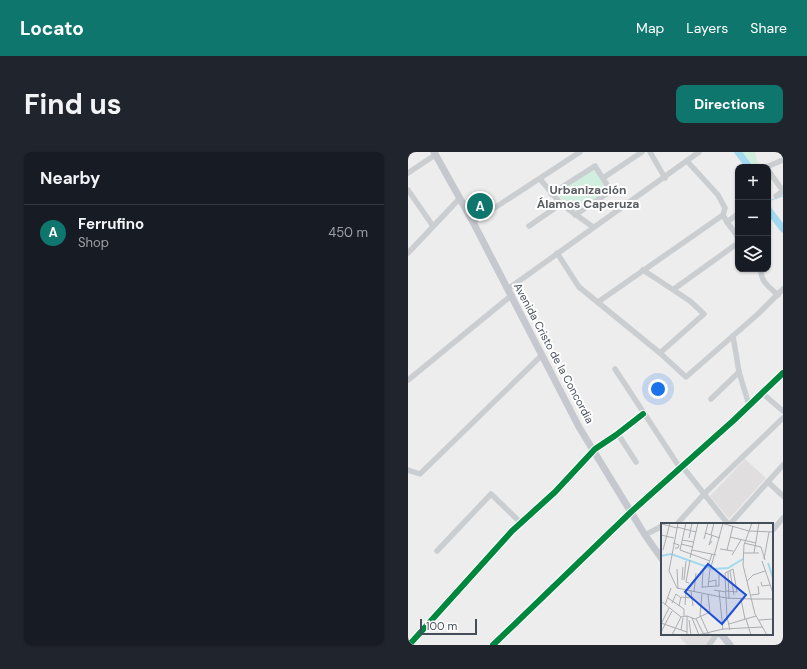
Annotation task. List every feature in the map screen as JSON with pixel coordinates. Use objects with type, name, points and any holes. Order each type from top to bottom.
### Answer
[{"type":"main road","name":"Avenida Cristo de la Concordia","points":[[434,153],[473,222],[510,292],[541,356],[580,427],[645,535],[661,558]]},
{"type":"main road","points":[[722,635],[730,645]]},
{"type":"street","points":[[473,222],[580,152]]},
{"type":"street","points":[[603,178],[642,152]]},
{"type":"street","points":[[650,152],[665,178]]},
{"type":"street","points":[[408,380],[557,253],[665,178],[699,152]]},
{"type":"street","points":[[408,173],[434,153]]},
{"type":"street","points":[[771,165],[783,160]]},
{"type":"street","points":[[598,302],[723,215],[725,208],[718,195],[687,161]]},
{"type":"street","points":[[551,194],[595,166],[611,190],[575,214]]},
{"type":"street","points":[[771,174],[783,191],[776,196]]},
{"type":"street","points":[[540,179],[551,194],[561,204],[593,227]]},
{"type":"street","points":[[409,194],[433,226]]},
{"type":"street","points":[[409,250],[460,198]]},
{"type":"street","points":[[529,226],[561,204]]},
{"type":"street","points":[[723,215],[737,236]]},
{"type":"street","points":[[727,222],[735,216]]},
{"type":"street","points":[[674,289],[735,245]]},
{"type":"street","points":[[557,253],[579,287],[660,352],[686,377],[783,289]]},
{"type":"street","points":[[643,270],[674,289],[704,314],[660,352]]},
{"type":"street","points":[[760,272],[760,275],[763,281],[778,295]]},
{"type":"street","points":[[732,336],[739,372],[749,405]]},
{"type":"street","points":[[408,470],[420,474],[541,356]]},
{"type":"street","points":[[615,369],[643,414],[681,467],[728,523]]},
{"type":"street","points":[[710,399],[739,372]]},
{"type":"street","points":[[493,645],[631,512],[783,373]]},
{"type":"street","points":[[762,393],[783,411]]},
{"type":"street","points":[[409,645],[455,596],[472,573],[521,523],[555,492],[594,449],[618,434],[643,414]]},
{"type":"street","points":[[678,523],[704,494],[783,418]]},
{"type":"street","points":[[618,434],[636,462]]},
{"type":"street","points":[[730,523],[783,465]]},
{"type":"street","points":[[768,482],[783,496]]},
{"type":"street","points":[[437,551],[491,494],[521,523]]},
{"type":"street","points":[[773,529],[783,518]]},
{"type":"street","points":[[645,535],[661,527]]},
{"type":"street","points":[[709,645],[716,635]]},
{"type":"shaded area","points":[[745,459],[766,478],[729,519],[710,496]]},
{"type":"shaded area","points":[[682,635],[713,635],[707,645],[687,645],[680,638]]},
{"type":"green space","points":[[740,152],[755,152],[757,161],[760,164],[749,164]]},
{"type":"green space","points":[[593,170],[596,171],[607,189],[606,192],[576,211],[557,195],[557,192]]},
{"type":"waterway","points":[[738,152],[747,164]]},
{"type":"waterway","points":[[771,200],[783,196]]},
{"type":"waterway","points":[[771,213],[783,229]]},
{"type":"cycle path","points":[[493,645],[631,512],[734,420],[783,373]]},
{"type":"cycle path","points":[[409,645],[512,531],[555,492],[595,449],[643,414]]},
{"type":"place","name":"Ferrufino","points":[[480,206]]},
{"type":"district","name":"Urbanización Álamos Caperuza","points":[[588,197]]}]
